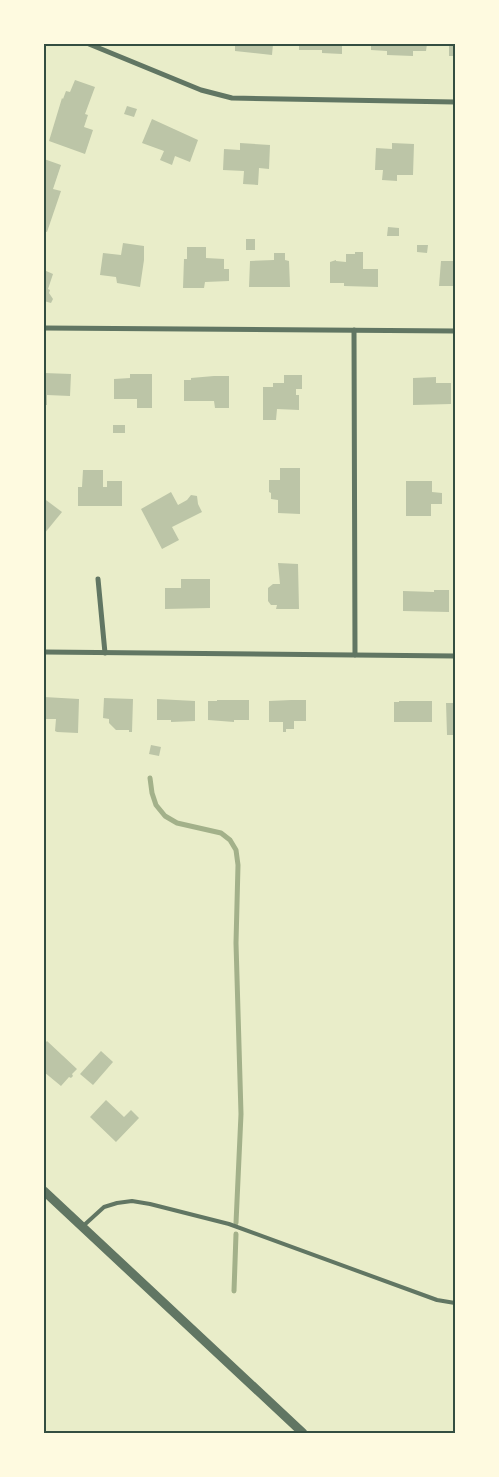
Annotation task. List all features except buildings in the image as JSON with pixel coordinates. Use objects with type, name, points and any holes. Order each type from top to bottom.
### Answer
[{"type":"street","points":[[89,44],[201,90],[232,98],[455,102]]},
{"type":"street","points":[[44,328],[455,331]]},
{"type":"street","points":[[354,330],[355,655]]},
{"type":"street","points":[[98,579],[105,653]]},
{"type":"street","points":[[44,652],[455,656]]},
{"type":"street","points":[[44,1191],[303,1433]]},
{"type":"lane","points":[[82,1227],[104,1208],[111,1205],[132,1201],[150,1204],[229,1224],[437,1300],[455,1303]]},
{"type":"waterway","points":[[150,778],[156,805],[165,816],[177,823],[221,833],[230,840],[236,850],[238,865],[236,943],[241,1114],[236,1223]]},
{"type":"waterway","points":[[234,1291],[236,1234]]}]
